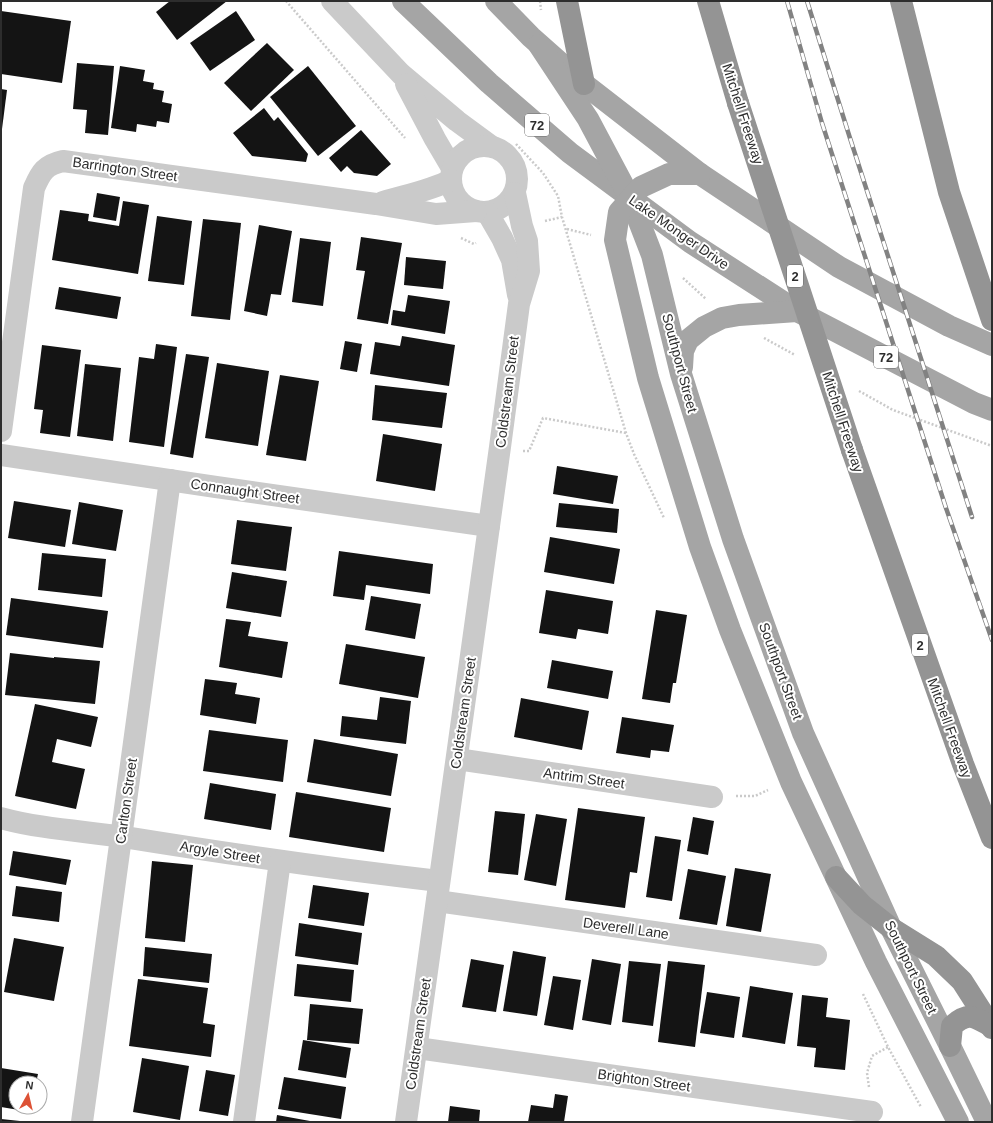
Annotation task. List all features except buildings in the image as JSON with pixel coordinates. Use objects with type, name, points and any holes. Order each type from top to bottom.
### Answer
[{"type":"highway","points":[[567,1],[584,84]]},
{"type":"highway","name":"Mitchell Freeway","points":[[708,1],[738,103],[852,450],[963,764],[992,838]]},
{"type":"highway","points":[[901,1],[950,192],[992,320]]},
{"type":"highway","points":[[836,877],[862,905],[891,928],[936,956],[962,981],[992,1027]]},
{"type":"highway","points":[[950,1046],[952,1026],[961,1018],[974,1017],[992,1027]]},
{"type":"main road","name":"Lake Monger Drive","points":[[403,1],[489,82],[570,153],[602,177],[635,193],[683,237],[797,312],[974,403],[992,410]]},
{"type":"main road","points":[[496,1],[539,45],[584,84],[700,174],[839,267],[949,326],[992,345]]},
{"type":"main road","name":"Southport Street","points":[[539,45],[635,193]]},
{"type":"main road","name":"Southport Street","points":[[584,84],[615,240],[648,378],[700,547],[730,630],[788,774],[876,962],[958,1122]]},
{"type":"main road","name":"Southport Street","points":[[584,84],[601,127],[635,193],[652,255],[681,374],[733,539],[803,733],[891,928],[987,1122]]},
{"type":"main road","points":[[635,193],[669,174],[700,174]]},
{"type":"main road","name":"Southport Street","points":[[615,240],[619,212],[635,193]]},
{"type":"main road","points":[[681,374],[683,351],[688,340],[704,327],[722,318],[739,315],[797,312]]},
{"type":"street","points":[[332,1],[401,74],[457,121],[491,146]]},
{"type":"street","points":[[401,74],[452,174],[453,191],[458,200],[466,207],[481,212],[498,209],[508,202],[515,193],[518,181],[517,169],[512,158],[503,150],[491,146],[479,145],[468,149],[458,157],[452,174]]},
{"type":"street","name":"Barrington Street","points":[[1,431],[34,188],[40,174],[44,169],[53,164],[63,161],[376,204],[436,214],[481,212]]},
{"type":"street","name":"Barrington Street","points":[[376,204],[433,188],[452,174]]},
{"type":"street","name":"Coldstream Street","points":[[406,1122],[519,304],[529,271],[527,241],[522,226],[515,193]]},
{"type":"street","name":"Coldstream Street","points":[[481,212],[502,238],[512,260],[519,304]]},
{"type":"street","name":"Connaught Street","points":[[1,455],[489,526]]},
{"type":"street","name":"Carlton Street","points":[[82,1122],[170,480]]},
{"type":"street","name":"Antrim Street","points":[[457,759],[712,797]]},
{"type":"street","name":"Argyle Street","points":[[1,818],[18,823],[280,861],[438,891]]},
{"type":"street","points":[[244,1122],[280,861]]},
{"type":"street","name":"Deverell Lane","points":[[438,891],[816,955]]},
{"type":"street","name":"Brighton Street","points":[[417,1048],[872,1112]]},
{"type":"path","points":[[759,336],[800,358]]},
{"type":"path","points":[[853,388],[893,410],[992,446]]},
{"type":"path","points":[[500,447],[528,452],[543,418],[626,433]]},
{"type":"path","points":[[712,797],[754,796],[774,788]]},
{"type":"path","points":[[872,1112],[868,1073],[872,1056],[888,1047]]},
{"type":"railway","points":[[787,1],[822,123],[946,508],[992,640]]},
{"type":"railway","points":[[807,1],[972,517]]}]
